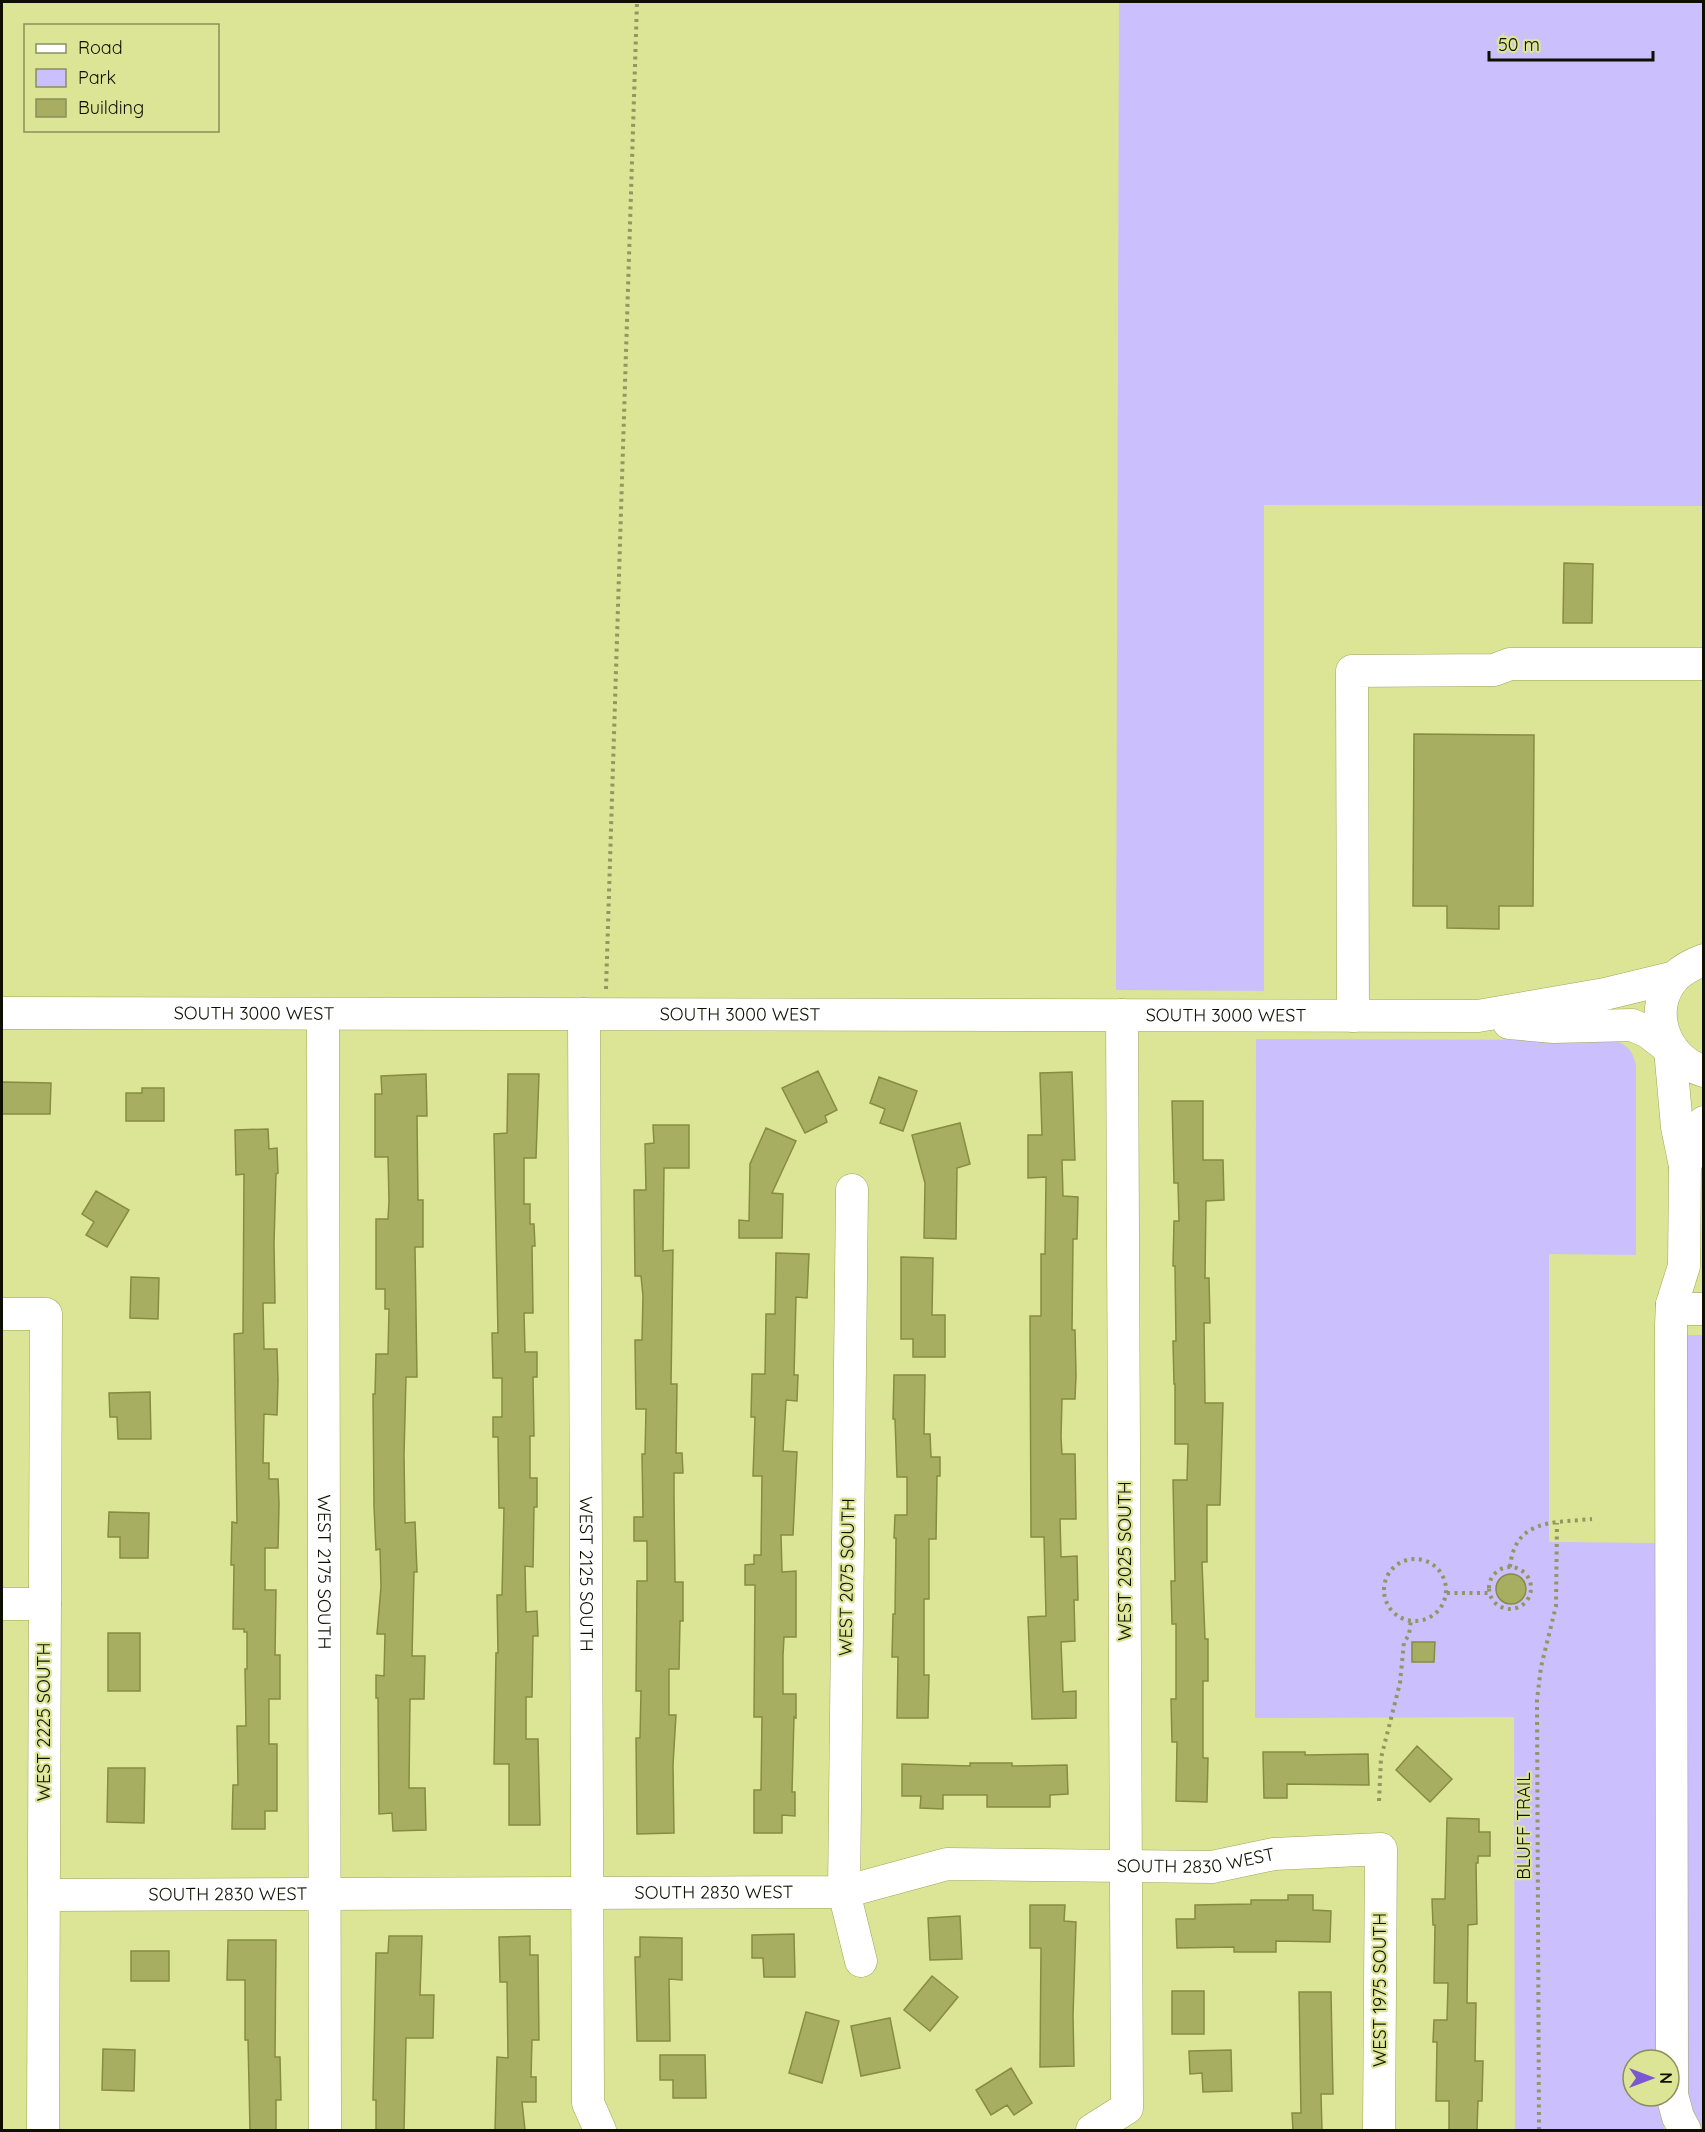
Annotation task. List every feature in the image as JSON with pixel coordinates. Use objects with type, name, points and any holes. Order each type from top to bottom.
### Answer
[{"type":"street","points":[[1353,1016],[1352,671],[1494,670],[1510,664],[1704,664]]},
{"type":"street","name":"SOUTH 3000 WEST","points":[[2,1013],[1479,1016],[1584,999],[1675,977],[1690,966],[1704,960]]},
{"type":"street","points":[[1675,977],[1665,994],[1661,1012],[1662,1031],[1670,1049],[1677,1127],[1685,1166],[1683,1266],[1671,1304],[1672,2095],[1678,2117],[1685,2130]]},
{"type":"street","name":"WEST 2175 SOUTH","points":[[323,1014],[325,2130]]},
{"type":"street","name":"WEST 2125 SOUTH","points":[[595,1014],[587,1893],[588,2103],[600,2130]]},
{"type":"street","name":"WEST 2025 SOUTH","points":[[1092,2130],[1127,2108],[1122,1015]]},
{"type":"street","name":"SOUTH 3000 WEST","points":[[1479,1016],[1518,1025],[1554,1027],[1632,1025],[1648,1032],[1683,1062],[1704,1071]]},
{"type":"street","points":[[1685,1166],[1704,1122]]},
{"type":"street","name":"WEST 2075 SOUTH","points":[[852,1190],[844,1892],[861,1961]]},
{"type":"street","points":[[1671,1304],[1704,1309]]},
{"type":"street","name":"WEST 2225 SOUTH","points":[[2,1314],[46,1314],[43,2130]]},
{"type":"street","points":[[2,1604],[45,1604]]},
{"type":"street","name":"SOUTH 2830 WEST","points":[[44,1895],[844,1892],[947,1864],[1212,1867],[1274,1854],[1381,1849]]},
{"type":"street","name":"WEST 1975 SOUTH","points":[[1379,2130],[1381,1849]]},
{"type":"path","points":[[595,1014],[637,2]]},
{"type":"path","points":[[1510,1567],[1517,1544],[1525,1533],[1534,1527],[1592,1519]]},
{"type":"path","name":"BLUFF TRAIL","points":[[1539,2130],[1537,1700],[1541,1667],[1556,1606],[1557,1523]]},
{"type":"path","points":[[1415,1558],[1430,1562],[1441,1573],[1446,1585],[1446,1593],[1442,1606],[1434,1614],[1422,1620],[1411,1620],[1402,1618],[1393,1611],[1385,1597],[1386,1580],[1396,1566],[1404,1560],[1415,1558]]},
{"type":"path","points":[[1510,1567],[1521,1570],[1530,1581],[1531,1594],[1523,1606],[1509,1610],[1497,1605],[1490,1593],[1491,1580],[1495,1574],[1510,1567]]},
{"type":"path","points":[[1446,1593],[1490,1593]]},
{"type":"path","points":[[1379,1801],[1381,1758],[1400,1683],[1404,1642],[1409,1635],[1411,1620]]},
{"type":"green space","points":[[1119,2],[1703,2],[1703,506],[1264,505],[1264,991],[1116,990]]},
{"type":"green space","points":[[1256,1039],[1611,1040],[1621,1043],[1628,1048],[1636,1065],[1636,1255],[1549,1254],[1549,1542],[1663,1543],[1664,2048],[1621,2048],[1621,2108],[1664,2108],[1664,2130],[1515,2130],[1514,1717],[1255,1718]]},
{"type":"green space","points":[[1686,1335],[1703,1335],[1703,2130],[1700,2130],[1684,2096]]},
{"type":"building","points":[[1564,563],[1593,564],[1592,623],[1563,623]]},
{"type":"building","points":[[1414,734],[1534,735],[1533,906],[1499,906],[1499,929],[1447,928],[1447,906],[1413,906]]},
{"type":"building","points":[[818,1071],[837,1110],[825,1116],[827,1122],[805,1133],[782,1088]]},
{"type":"building","points":[[1072,1072],[1075,1160],[1062,1160],[1063,1196],[1078,1197],[1077,1239],[1073,1239],[1072,1330],[1075,1330],[1076,1375],[1075,1399],[1062,1399],[1061,1437],[1062,1454],[1075,1454],[1076,1519],[1060,1519],[1061,1557],[1077,1556],[1078,1600],[1074,1600],[1075,1641],[1061,1642],[1063,1692],[1076,1691],[1076,1718],[1032,1719],[1028,1617],[1046,1616],[1044,1537],[1031,1537],[1030,1316],[1041,1316],[1041,1254],[1045,1254],[1046,1177],[1028,1178],[1028,1135],[1042,1135],[1040,1073]]},
{"type":"building","points":[[426,1074],[427,1116],[417,1116],[418,1200],[423,1200],[423,1247],[415,1247],[417,1377],[406,1377],[404,1455],[405,1523],[415,1522],[417,1572],[414,1572],[412,1656],[425,1656],[424,1699],[410,1699],[409,1788],[425,1788],[426,1830],[393,1831],[392,1813],[379,1814],[378,1698],[376,1698],[376,1675],[384,1676],[385,1634],[377,1634],[381,1587],[380,1549],[376,1550],[374,1506],[373,1394],[375,1394],[376,1354],[388,1354],[389,1309],[385,1309],[385,1289],[376,1289],[376,1219],[388,1219],[389,1201],[388,1157],[375,1157],[375,1094],[382,1094],[381,1076]]},
{"type":"building","points":[[508,1074],[539,1074],[536,1158],[524,1158],[524,1204],[530,1204],[530,1224],[534,1224],[535,1246],[532,1246],[533,1313],[524,1313],[525,1352],[537,1352],[537,1377],[533,1377],[534,1436],[530,1436],[530,1478],[537,1478],[537,1507],[534,1507],[533,1567],[525,1566],[526,1612],[537,1611],[538,1636],[533,1636],[532,1697],[526,1697],[526,1739],[538,1739],[540,1825],[509,1825],[509,1764],[494,1764],[496,1653],[498,1653],[497,1595],[502,1595],[504,1508],[499,1508],[498,1437],[493,1437],[493,1417],[502,1417],[502,1378],[493,1378],[492,1333],[498,1333],[494,1134],[507,1133]]},
{"type":"building","points":[[879,1077],[917,1091],[903,1131],[880,1123],[885,1109],[870,1103]]},
{"type":"building","points":[[2,1082],[51,1083],[50,1114],[2,1114]]},
{"type":"building","points":[[142,1088],[164,1088],[164,1121],[126,1121],[126,1093],[142,1093]]},
{"type":"building","points":[[1172,1101],[1203,1101],[1203,1160],[1223,1160],[1224,1200],[1206,1201],[1205,1278],[1209,1278],[1210,1323],[1204,1323],[1205,1403],[1223,1403],[1220,1505],[1207,1505],[1207,1562],[1202,1562],[1205,1639],[1208,1639],[1208,1681],[1203,1681],[1203,1758],[1208,1758],[1207,1802],[1176,1801],[1177,1742],[1172,1742],[1171,1699],[1176,1699],[1176,1624],[1172,1624],[1171,1581],[1175,1581],[1173,1480],[1187,1480],[1188,1444],[1175,1444],[1173,1341],[1176,1341],[1175,1266],[1173,1266],[1174,1221],[1179,1221],[1178,1183],[1174,1183]]},
{"type":"building","points":[[960,1123],[970,1164],[957,1168],[956,1239],[924,1238],[925,1183],[912,1135]]},
{"type":"building","points":[[653,1125],[689,1125],[689,1168],[664,1168],[663,1251],[673,1250],[671,1384],[677,1384],[676,1453],[682,1453],[683,1473],[674,1473],[675,1582],[683,1582],[683,1621],[680,1621],[679,1669],[669,1669],[669,1715],[676,1715],[673,1765],[674,1833],[637,1834],[636,1738],[640,1738],[641,1691],[636,1691],[637,1581],[647,1581],[647,1541],[634,1541],[634,1517],[643,1517],[642,1454],[645,1454],[646,1409],[636,1409],[635,1340],[642,1340],[643,1296],[641,1276],[635,1276],[634,1190],[646,1190],[645,1144],[654,1143]]},
{"type":"building","points":[[766,1128],[796,1141],[772,1193],[783,1194],[782,1238],[739,1238],[739,1220],[749,1221],[750,1164]]},
{"type":"building","points":[[268,1129],[269,1149],[277,1148],[278,1173],[276,1174],[274,1243],[275,1303],[263,1303],[264,1349],[277,1349],[278,1380],[277,1415],[264,1414],[263,1463],[269,1463],[269,1479],[278,1479],[278,1548],[265,1548],[265,1590],[276,1590],[275,1655],[280,1655],[280,1699],[269,1699],[269,1744],[277,1744],[277,1811],[265,1811],[265,1829],[232,1829],[233,1785],[238,1785],[237,1726],[246,1726],[245,1669],[247,1669],[247,1632],[244,1632],[244,1629],[233,1629],[234,1565],[231,1565],[232,1522],[237,1523],[234,1334],[243,1333],[244,1174],[236,1175],[235,1130]]},
{"type":"building","points":[[96,1191],[129,1210],[107,1247],[86,1235],[94,1222],[82,1214]]},
{"type":"building","points":[[776,1253],[809,1254],[807,1298],[796,1297],[794,1375],[798,1375],[797,1401],[786,1400],[783,1451],[797,1452],[793,1535],[781,1535],[782,1572],[796,1571],[796,1637],[784,1637],[783,1655],[783,1694],[796,1694],[792,1792],[795,1792],[795,1816],[782,1815],[782,1833],[754,1833],[754,1790],[761,1790],[762,1717],[754,1717],[755,1585],[745,1585],[745,1565],[754,1564],[754,1555],[761,1555],[762,1476],[753,1476],[755,1417],[751,1417],[752,1374],[765,1374],[766,1314],[775,1314]]},
{"type":"building","points":[[901,1257],[933,1258],[932,1315],[945,1315],[945,1357],[913,1357],[913,1339],[901,1339]]},
{"type":"building","points":[[131,1277],[159,1278],[158,1319],[130,1318]]},
{"type":"building","points":[[894,1375],[925,1375],[924,1434],[930,1434],[931,1457],[940,1457],[940,1476],[937,1476],[936,1539],[929,1539],[929,1599],[924,1599],[924,1675],[929,1675],[928,1718],[897,1718],[898,1657],[892,1657],[893,1614],[895,1614],[896,1538],[894,1538],[895,1515],[907,1515],[907,1477],[897,1477],[895,1419],[893,1419]]},
{"type":"building","points":[[150,1392],[151,1439],[118,1439],[117,1417],[110,1417],[109,1393]]},
{"type":"building","points":[[109,1512],[149,1513],[148,1558],[120,1558],[120,1537],[108,1537]]},
{"type":"building","points":[[1511,1574],[1522,1578],[1526,1589],[1522,1600],[1511,1604],[1500,1600],[1496,1589],[1500,1578]]},
{"type":"building","points":[[108,1633],[140,1633],[140,1691],[108,1691]]},
{"type":"building","points":[[1412,1642],[1435,1642],[1434,1662],[1412,1662]]},
{"type":"building","points":[[1417,1746],[1452,1779],[1430,1802],[1396,1770]]},
{"type":"building","points":[[1263,1752],[1305,1752],[1305,1755],[1368,1754],[1369,1785],[1287,1784],[1287,1798],[1264,1798]]},
{"type":"building","points":[[970,1763],[1012,1763],[1012,1766],[1067,1765],[1068,1794],[1050,1795],[1050,1807],[987,1807],[987,1795],[943,1795],[943,1809],[920,1808],[921,1796],[902,1796],[902,1764],[970,1766]]},
{"type":"building","points":[[108,1768],[145,1768],[144,1823],[107,1822]]},
{"type":"building","points":[[1447,1818],[1479,1819],[1479,1832],[1490,1832],[1490,1856],[1478,1856],[1478,1863],[1476,1863],[1477,1924],[1468,1925],[1467,2003],[1476,2003],[1475,2061],[1483,2061],[1482,2101],[1478,2101],[1477,2130],[1449,2130],[1449,2101],[1436,2101],[1437,2042],[1433,2042],[1434,2020],[1447,2020],[1448,1983],[1434,1983],[1435,1925],[1433,1925],[1432,1899],[1445,1899]]},
{"type":"building","points":[[1288,1895],[1313,1895],[1313,1910],[1331,1911],[1330,1942],[1276,1941],[1276,1952],[1234,1952],[1234,1947],[1177,1948],[1176,1919],[1195,1919],[1195,1905],[1251,1904],[1251,1900],[1288,1900]]},
{"type":"building","points":[[1030,1905],[1065,1905],[1064,1921],[1076,1922],[1074,2066],[1040,2067],[1041,1948],[1030,1948]]},
{"type":"building","points":[[960,1916],[962,1959],[930,1960],[928,1918]]},
{"type":"building","points":[[794,1934],[795,1977],[764,1977],[763,1958],[752,1958],[752,1935]]},
{"type":"building","points":[[389,1936],[422,1936],[420,1995],[434,1995],[433,2038],[406,2038],[404,2130],[376,2130],[376,2100],[373,2100],[376,1953],[388,1953]]},
{"type":"building","points":[[530,1936],[530,1955],[538,1955],[539,2040],[532,2040],[531,2077],[536,2077],[536,2102],[522,2102],[525,2130],[495,2130],[497,2057],[508,2058],[507,1982],[500,1982],[499,1937]]},
{"type":"building","points":[[640,1937],[682,1938],[682,1980],[669,1979],[670,2041],[637,2041],[635,1957],[640,1957]]},
{"type":"building","points":[[228,1940],[276,1940],[275,2057],[280,2057],[281,2100],[276,2100],[276,2130],[250,2130],[248,2040],[245,2040],[245,1980],[227,1980]]},
{"type":"building","points":[[131,1951],[169,1951],[169,1981],[131,1981]]},
{"type":"building","points":[[932,1976],[958,1997],[930,2031],[904,2010]]},
{"type":"building","points":[[1172,1991],[1204,1991],[1204,2034],[1172,2034]]},
{"type":"building","points":[[1299,1992],[1331,1992],[1333,2094],[1321,2094],[1322,2130],[1293,2130],[1292,2113],[1301,2113]]},
{"type":"building","points":[[806,2012],[839,2021],[822,2083],[789,2073]]},
{"type":"building","points":[[890,2018],[900,2068],[861,2076],[851,2026]]},
{"type":"building","points":[[103,2049],[135,2050],[134,2091],[102,2090]]},
{"type":"building","points":[[1231,2050],[1232,2091],[1203,2092],[1202,2073],[1190,2074],[1189,2051]]},
{"type":"building","points":[[660,2055],[705,2055],[706,2098],[673,2098],[673,2080],[660,2080]]},
{"type":"building","points":[[1011,2068],[1032,2103],[1014,2115],[1007,2105],[991,2115],[976,2090]]}]
